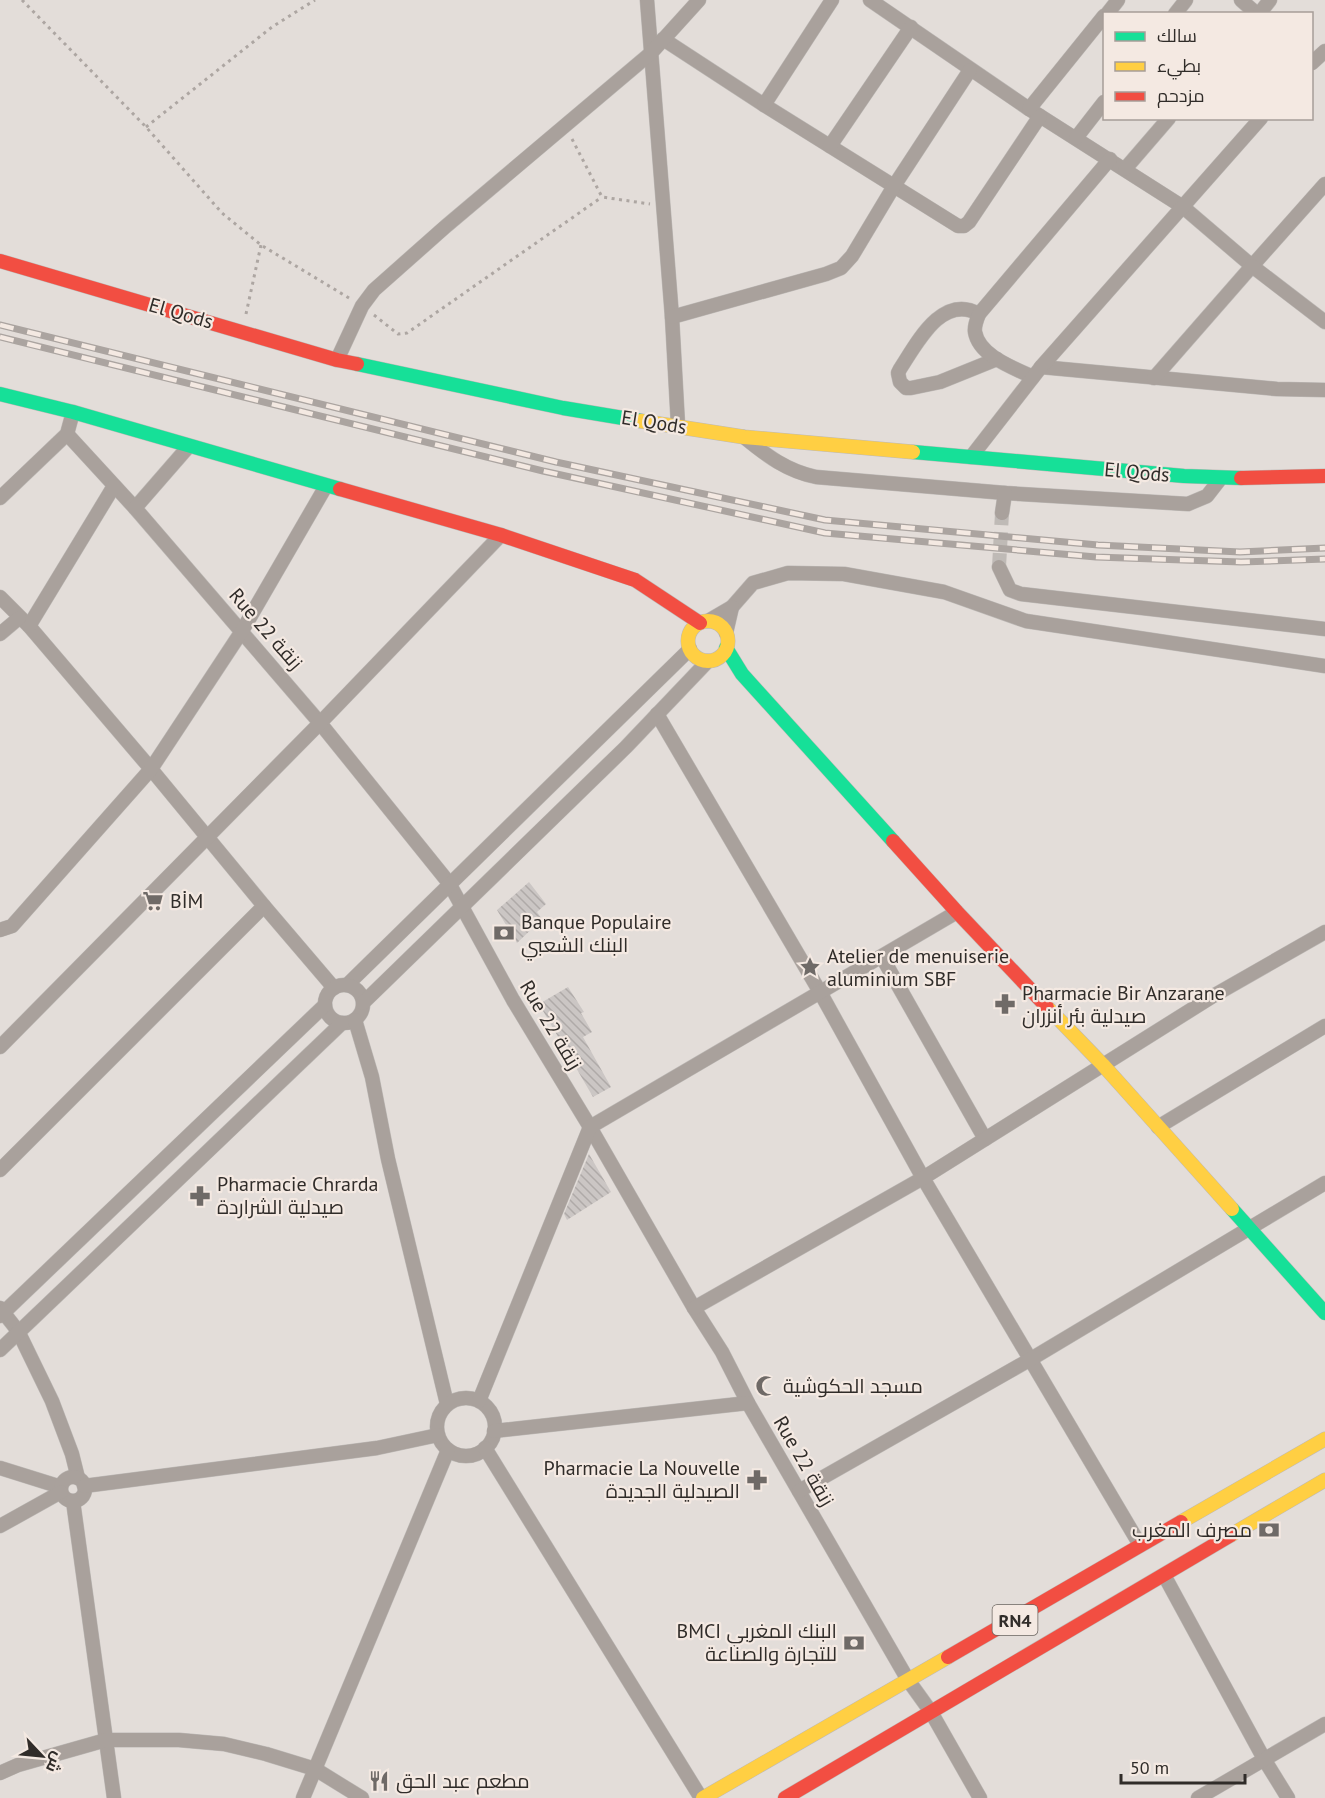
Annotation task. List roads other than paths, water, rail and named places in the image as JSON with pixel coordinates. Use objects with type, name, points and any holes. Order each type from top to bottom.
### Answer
[{"type":"main road","name":"El Qods","points":[[0,261],[337,360],[563,408],[744,437],[1221,478],[1325,476]]},
{"type":"main road","points":[[0,394],[73,412],[501,535],[635,580],[666,601],[704,622],[722,627],[726,633],[726,648],[742,674],[957,912],[1103,1065],[1325,1313]]},
{"type":"main road","points":[[666,601],[689,634]]},
{"type":"main road","points":[[704,622],[694,627],[689,634],[688,641],[694,656],[712,660],[742,674]]},
{"type":"main road","points":[[712,660],[726,648]]},
{"type":"main road","name":"RN4","points":[[702,1798],[1325,1439]]},
{"type":"main road","name":"RN4","points":[[785,1798],[1325,1480]]},
{"type":"street","points":[[647,0],[672,317],[678,425]]},
{"type":"street","points":[[337,360],[362,306],[374,290],[651,53],[699,0]]},
{"type":"street","points":[[764,105],[832,0]]},
{"type":"street","points":[[870,0],[970,70],[1183,207],[1252,266],[1325,322]]},
{"type":"street","points":[[1108,12],[1118,0]]},
{"type":"street","points":[[1177,12],[1186,0]]},
{"type":"street","points":[[1241,0],[1256,12]]},
{"type":"street","points":[[1260,12],[1270,0]]},
{"type":"street","points":[[663,39],[958,226],[964,226],[969,222],[1034,112],[1103,19]]},
{"type":"street","points":[[830,146],[911,27]]},
{"type":"street","points":[[1313,61],[1325,51]]},
{"type":"street","points":[[672,317],[841,268],[852,256],[894,186],[970,70]]},
{"type":"street","points":[[1076,138],[1103,103]]},
{"type":"street","points":[[1125,169],[1167,120]]},
{"type":"street","points":[[971,457],[1037,372],[1259,120]]},
{"type":"street","points":[[1110,159],[979,314],[975,332],[981,345],[997,359],[1037,372],[1154,378],[1277,389],[1325,390]]},
{"type":"street","points":[[1154,378],[1325,184]]},
{"type":"street","points":[[979,314],[961,307],[943,314],[924,333],[900,369],[898,378],[906,388],[913,388],[940,382],[997,359]]},
{"type":"street","points":[[0,498],[67,434],[73,412]]},
{"type":"street","name":"Rue 22 زنقة","points":[[67,434],[242,631],[320,723],[449,883],[546,1056],[722,1352],[748,1403],[908,1680],[931,1712],[980,1798]]},
{"type":"street","points":[[744,437],[782,466],[805,475],[1005,493],[1188,504],[1207,496],[1221,478]]},
{"type":"street","points":[[135,508],[189,446]]},
{"type":"street","points":[[0,634],[24,622],[114,486]]},
{"type":"street","points":[[0,930],[12,926],[151,769],[242,631],[326,486]]},
{"type":"street","points":[[1002,513],[1005,493]]},
{"type":"street","points":[[0,1047],[320,723],[501,535]]},
{"type":"street","points":[[999,567],[1010,590],[1021,594],[1325,629]]},
{"type":"street","points":[[704,622],[732,607],[753,583],[788,573],[844,574],[944,592],[1026,621],[1325,666]]},
{"type":"street","points":[[0,597],[151,769],[264,906],[340,986],[358,991],[363,1003],[363,1009],[0,1350]]},
{"type":"street","points":[[726,633],[732,607]]},
{"type":"street","points":[[0,1468],[61,1490],[68,1500],[73,1501],[82,1496],[81,1482],[52,1401],[18,1332],[1,1313],[325,1005],[329,992],[340,986],[449,883],[690,649]]},
{"type":"street","points":[[363,1003],[712,660]]},
{"type":"street","points":[[657,714],[820,992],[922,1178],[1140,1545]]},
{"type":"street","points":[[0,1170],[264,906]]},
{"type":"street","points":[[479,1401],[590,1127],[957,912]]},
{"type":"street","points":[[694,1308],[922,1178],[1213,996],[1325,932]]},
{"type":"street","points":[[882,957],[985,1139]]},
{"type":"street","points":[[325,1005],[330,1017],[348,1021]]},
{"type":"street","points":[[348,1021],[372,1077],[390,1171],[447,1404]]},
{"type":"street","points":[[1158,1127],[1325,1026]]},
{"type":"street","points":[[799,1491],[1031,1359],[1325,1183]]},
{"type":"street","points":[[462,1398],[479,1401],[492,1413],[494,1431],[491,1441],[477,1454],[457,1455],[448,1450],[438,1435],[438,1419],[447,1404],[462,1398]]},
{"type":"street","points":[[494,1431],[748,1403]]},
{"type":"street","points":[[0,1526],[61,1490],[67,1479],[81,1482],[377,1448],[438,1435]]},
{"type":"street","points":[[485,1448],[702,1798]]},
{"type":"street","points":[[303,1798],[448,1450]]},
{"type":"street","points":[[73,1501],[114,1798]]},
{"type":"street","points":[[1164,1575],[1287,1798]]},
{"type":"street","points":[[1198,1798],[1325,1724]]},
{"type":"street","points":[[0,1773],[18,1765],[106,1740],[179,1740],[224,1744],[315,1769],[362,1798]]},
{"type":"tunnel","points":[[999,567],[1002,513]]},
{"type":"railway","points":[[0,325],[556,462],[825,520],[1098,545],[1240,552],[1325,548]]},
{"type":"railway","points":[[0,337],[543,471],[825,533],[1096,557],[1241,562],[1325,559]]},
{"type":"place","name":"BİM","points":[[153,901]]},
{"type":"place","name":"Banque Populaire البنك الشعبي","points":[[504,933]]},
{"type":"place","name":"Atelier de menuiserie aluminium SBF","points":[[810,967]]},
{"type":"place","name":"Pharmacie Bir Anzarane صيدلية بئر أنزران","points":[[1005,1004]]},
{"type":"place","name":"Pharmacie Chrarda صيدلية الشراردة","points":[[200,1196]]},
{"type":"place","name":"مسجد الحكوشية","points":[[766,1386]]},
{"type":"place","name":"Pharmacie La Nouvelle الصيدلية الجديدة","points":[[757,1480]]},
{"type":"place","name":"مصرف المغرب","points":[[1269,1530]]},
{"type":"place","name":"BMCI البنك المغربي للتجارة والصناعة","points":[[854,1643]]},
{"type":"place","name":"مطعم عبد الحق","points":[[379,1781]]}]
